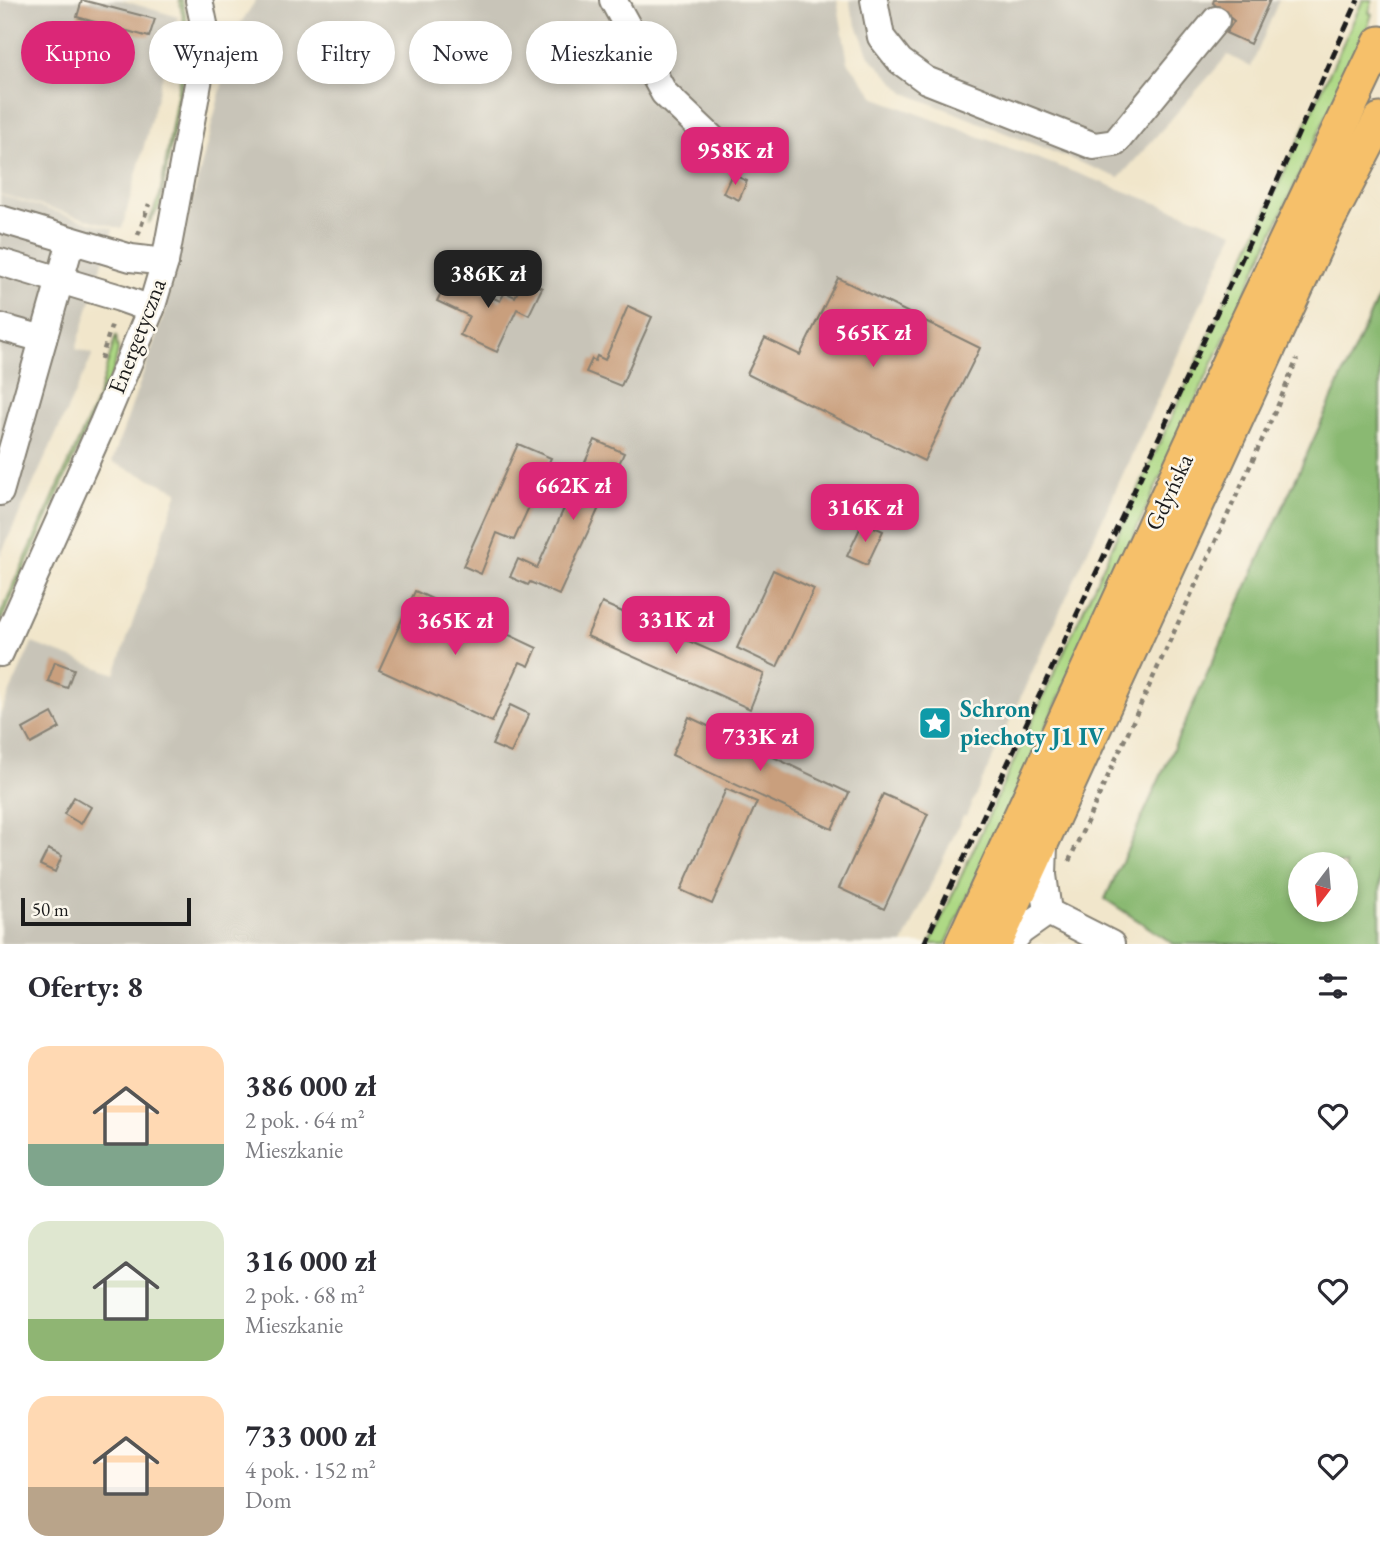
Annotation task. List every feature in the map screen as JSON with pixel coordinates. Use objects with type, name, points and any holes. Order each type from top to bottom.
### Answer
[{"type":"main road","name":"Gdyńska","points":[[962,944],[1235,348],[1380,43]]},
{"type":"main road","name":"Gdyńska","points":[[995,944],[1323,230],[1380,120]]},
{"type":"street","name":"Energetyczna","points":[[0,653],[98,436],[151,309],[165,262],[204,51],[204,24],[199,0]]},
{"type":"street","points":[[613,0],[664,93],[722,148]]},
{"type":"street","points":[[874,0],[881,37],[900,61],[926,80],[1094,146],[1115,142],[1216,20]]},
{"type":"street","points":[[0,219],[131,258],[165,262]]},
{"type":"street","points":[[0,492],[7,441],[43,339],[71,241]]},
{"type":"street","points":[[0,262],[151,309]]},
{"type":"street","points":[[0,327],[43,339]]},
{"type":"street","points":[[1045,835],[1043,875],[1048,912]]},
{"type":"street","points":[[1010,944],[1021,931],[1048,912]]},
{"type":"street","points":[[1048,912],[1111,944]]},
{"type":"path","points":[[1068,863],[1298,356]]},
{"type":"shaded area","points":[[0,0],[121,0],[178,17],[177,21],[149,21],[149,84],[160,84],[122,229],[0,194]]},
{"type":"shaded area","points":[[256,0],[837,0],[848,62],[876,98],[1234,232],[966,816],[963,816],[903,944],[0,944],[0,714],[32,643],[115,674],[178,491],[112,462],[162,320],[222,84],[283,84],[283,21],[242,21]]},
{"type":"shaded area","points":[[850,0],[1279,0],[1251,67],[1228,55],[1119,178],[905,93],[869,56],[851,10]]},
{"type":"shaded area","points":[[0,195],[113,229],[76,349],[93,354],[0,556]]},
{"type":"green space","points":[[179,0],[182,0],[187,21],[184,21]]},
{"type":"green space","points":[[1363,0],[1372,0],[1369,13],[1372,14],[1361,47],[1323,123],[946,944],[930,944]]},
{"type":"green space","points":[[179,84],[182,84],[160,206],[148,224],[160,195]]},
{"type":"green space","points":[[1380,293],[1380,944],[1174,944],[1105,899]]},
{"type":"green space","points":[[116,335],[118,351],[114,369],[0,623],[0,615],[97,400]]},
{"type":"building","points":[[82,0],[155,19],[149,21],[149,37],[135,33],[135,21],[91,21],[77,17]]},
{"type":"building","points":[[1214,0],[1270,0],[1250,44],[1226,33],[1234,21],[1213,3]]},
{"type":"building","points":[[732,174],[747,181],[739,200],[723,193]]},
{"type":"building","points":[[449,277],[500,301],[505,292],[515,297],[524,279],[542,288],[529,315],[517,309],[497,352],[460,335],[469,316],[437,301]]},
{"type":"building","points":[[838,278],[980,348],[924,461],[747,374],[765,338],[800,355]]},
{"type":"building","points":[[628,306],[652,317],[621,386],[586,372],[592,359],[595,361],[597,356],[605,360]]},
{"type":"building","points":[[595,440],[624,453],[559,595],[530,582],[528,585],[510,577],[518,559],[537,568]]},
{"type":"building","points":[[518,444],[551,458],[514,540],[497,533],[481,574],[463,566]]},
{"type":"building","points":[[863,522],[883,531],[867,565],[847,556]]},
{"type":"building","points":[[773,570],[814,589],[777,667],[737,648]]},
{"type":"building","points":[[415,591],[537,648],[529,666],[520,662],[492,722],[379,670]]},
{"type":"building","points":[[602,603],[764,674],[750,709],[587,636]]},
{"type":"building","points":[[55,662],[74,669],[67,688],[48,681]]},
{"type":"building","points":[[510,705],[529,714],[511,753],[492,745]]},
{"type":"building","points":[[52,713],[60,728],[31,744],[23,729]]},
{"type":"building","points":[[689,717],[849,793],[832,829],[672,755]]},
{"type":"building","points":[[726,789],[757,802],[712,904],[681,890]]},
{"type":"building","points":[[883,794],[928,814],[884,909],[839,888]]},
{"type":"building","points":[[74,797],[91,807],[81,824],[64,814]]},
{"type":"building","points":[[48,849],[62,856],[55,872],[40,865]]},
{"type":"railway","points":[[924,944],[1263,213],[1358,0]]},
{"type":"place","name":"Schron piechoty J1 IV","points":[[935,723]]}]
